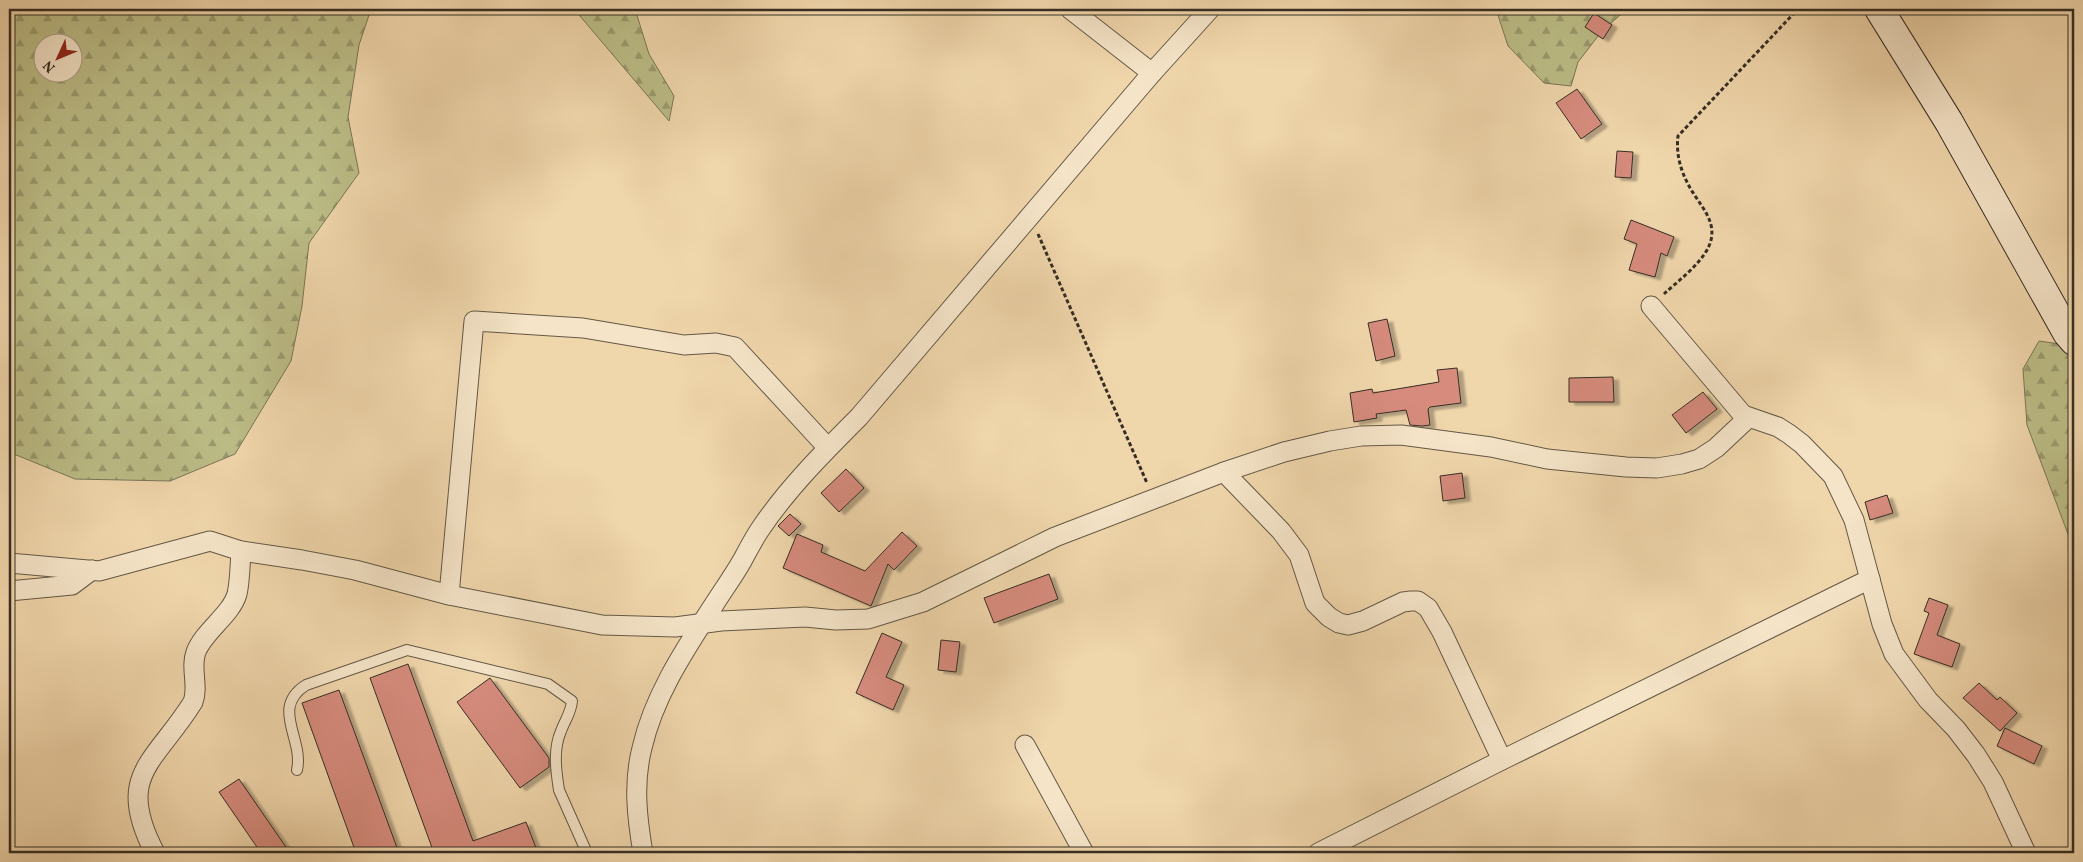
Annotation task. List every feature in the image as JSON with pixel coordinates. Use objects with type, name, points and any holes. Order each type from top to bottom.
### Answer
[{"type":"street","points":[[1070,9],[1152,73]]},
{"type":"street","points":[[643,853],[636,798],[641,748],[661,692],[760,529],[828,448],[859,417],[1152,73],[1210,9]]},
{"type":"street","points":[[1879,9],[1949,122],[2067,333],[2074,341]]},
{"type":"street","points":[[1651,306],[1730,402],[1748,418],[1778,427],[1789,434],[1808,450],[1833,476],[1854,520],[1882,624],[1894,654],[1928,700],[1956,729],[1976,755],[1993,782],[2026,853]]},
{"type":"street","points":[[449,595],[474,321],[583,328],[684,345],[716,343],[735,347],[828,448]]},
{"type":"street","points":[[9,563],[99,571],[210,541],[241,552],[302,560],[355,570],[449,595],[602,625],[675,627],[758,618],[868,619],[923,602],[1031,547],[1224,472],[1284,452],[1361,436],[1389,435],[1491,448],[1548,459],[1657,468],[1689,463],[1707,454],[1748,418]]},
{"type":"street","points":[[1224,472],[1281,531],[1299,555],[1315,603],[1329,617],[1339,623],[1348,625],[1363,622],[1403,602],[1418,601],[1428,608],[1442,632],[1502,760]]},
{"type":"street","points":[[155,853],[140,821],[138,789],[144,770],[193,702],[196,690],[194,668],[196,652],[202,641],[237,596],[241,552]]},
{"type":"street","points":[[9,591],[72,585],[92,570]]},
{"type":"street","points":[[1318,853],[1870,579]]},
{"type":"street","points":[[1025,745],[1084,853]]},
{"type":"lane","points":[[297,770],[298,754],[289,720],[289,703],[297,691],[306,685],[390,654],[408,650],[548,684],[572,701],[571,710],[557,744],[558,780],[559,790],[586,853]]},
{"type":"path","points":[[1651,306],[1685,275],[1707,250],[1712,234],[1711,224],[1705,209],[1689,186],[1681,168],[1676,151],[1678,136],[1798,9]]},
{"type":"path","points":[[1026,220],[1040,237],[1155,499]]},
{"type":"green space","points":[[9,9],[371,9],[359,45],[348,117],[359,173],[309,243],[302,306],[291,361],[235,454],[170,481],[75,479],[9,452]]},
{"type":"green space","points":[[574,9],[635,9],[649,54],[674,96],[669,121]]},
{"type":"green space","points":[[1496,9],[1627,9],[1602,31],[1578,62],[1571,86],[1544,83],[1508,46]]},
{"type":"green space","points":[[2039,341],[2074,346],[2074,550],[2027,425],[2023,369]]},
{"type":"building","points":[[1594,13],[1612,25],[1603,39],[1585,27]]},
{"type":"building","points":[[1577,89],[1602,124],[1581,139],[1556,103]]},
{"type":"building","points":[[1617,151],[1633,152],[1631,178],[1615,177]]},
{"type":"building","points":[[1631,220],[1674,237],[1667,256],[1661,253],[1655,277],[1629,270],[1637,244],[1624,239]]},
{"type":"building","points":[[1387,319],[1395,356],[1376,361],[1368,323]]},
{"type":"building","points":[[1457,368],[1461,403],[1430,407],[1428,409],[1430,425],[1410,425],[1406,410],[1376,414],[1377,418],[1354,422],[1350,393],[1372,389],[1373,393],[1439,382],[1437,370]]},
{"type":"building","points":[[1613,377],[1614,402],[1569,402],[1569,378]]},
{"type":"building","points":[[1703,392],[1717,409],[1686,433],[1672,415]]},
{"type":"building","points":[[846,469],[864,488],[839,512],[821,493]]},
{"type":"building","points":[[1462,473],[1465,498],[1443,501],[1440,476]]},
{"type":"building","points":[[1887,495],[1893,513],[1870,520],[1865,502]]},
{"type":"building","points":[[790,514],[801,524],[789,536],[778,526]]},
{"type":"building","points":[[902,532],[917,546],[894,570],[888,564],[871,606],[783,568],[797,534],[823,545],[821,552],[865,571]]},
{"type":"building","points":[[1049,574],[1058,599],[994,623],[984,598]]},
{"type":"building","points":[[1929,598],[1948,605],[1937,635],[1960,644],[1952,667],[1914,654],[1929,613],[1924,611]]},
{"type":"building","points":[[882,633],[902,642],[886,677],[904,685],[893,710],[856,693]]},
{"type":"building","points":[[941,640],[960,642],[956,672],[938,670]]},
{"type":"building","points":[[408,664],[473,841],[526,822],[538,853],[434,853],[370,678]]},
{"type":"building","points":[[490,678],[549,758],[549,767],[520,788],[457,702]]},
{"type":"building","points":[[1979,683],[1997,700],[2000,697],[2017,713],[2000,731],[1963,698]]},
{"type":"building","points":[[339,690],[399,853],[356,853],[302,703]]},
{"type":"building","points":[[2005,728],[2042,746],[2034,764],[1997,746]]},
{"type":"building","points":[[239,779],[290,853],[261,853],[219,792]]}]
